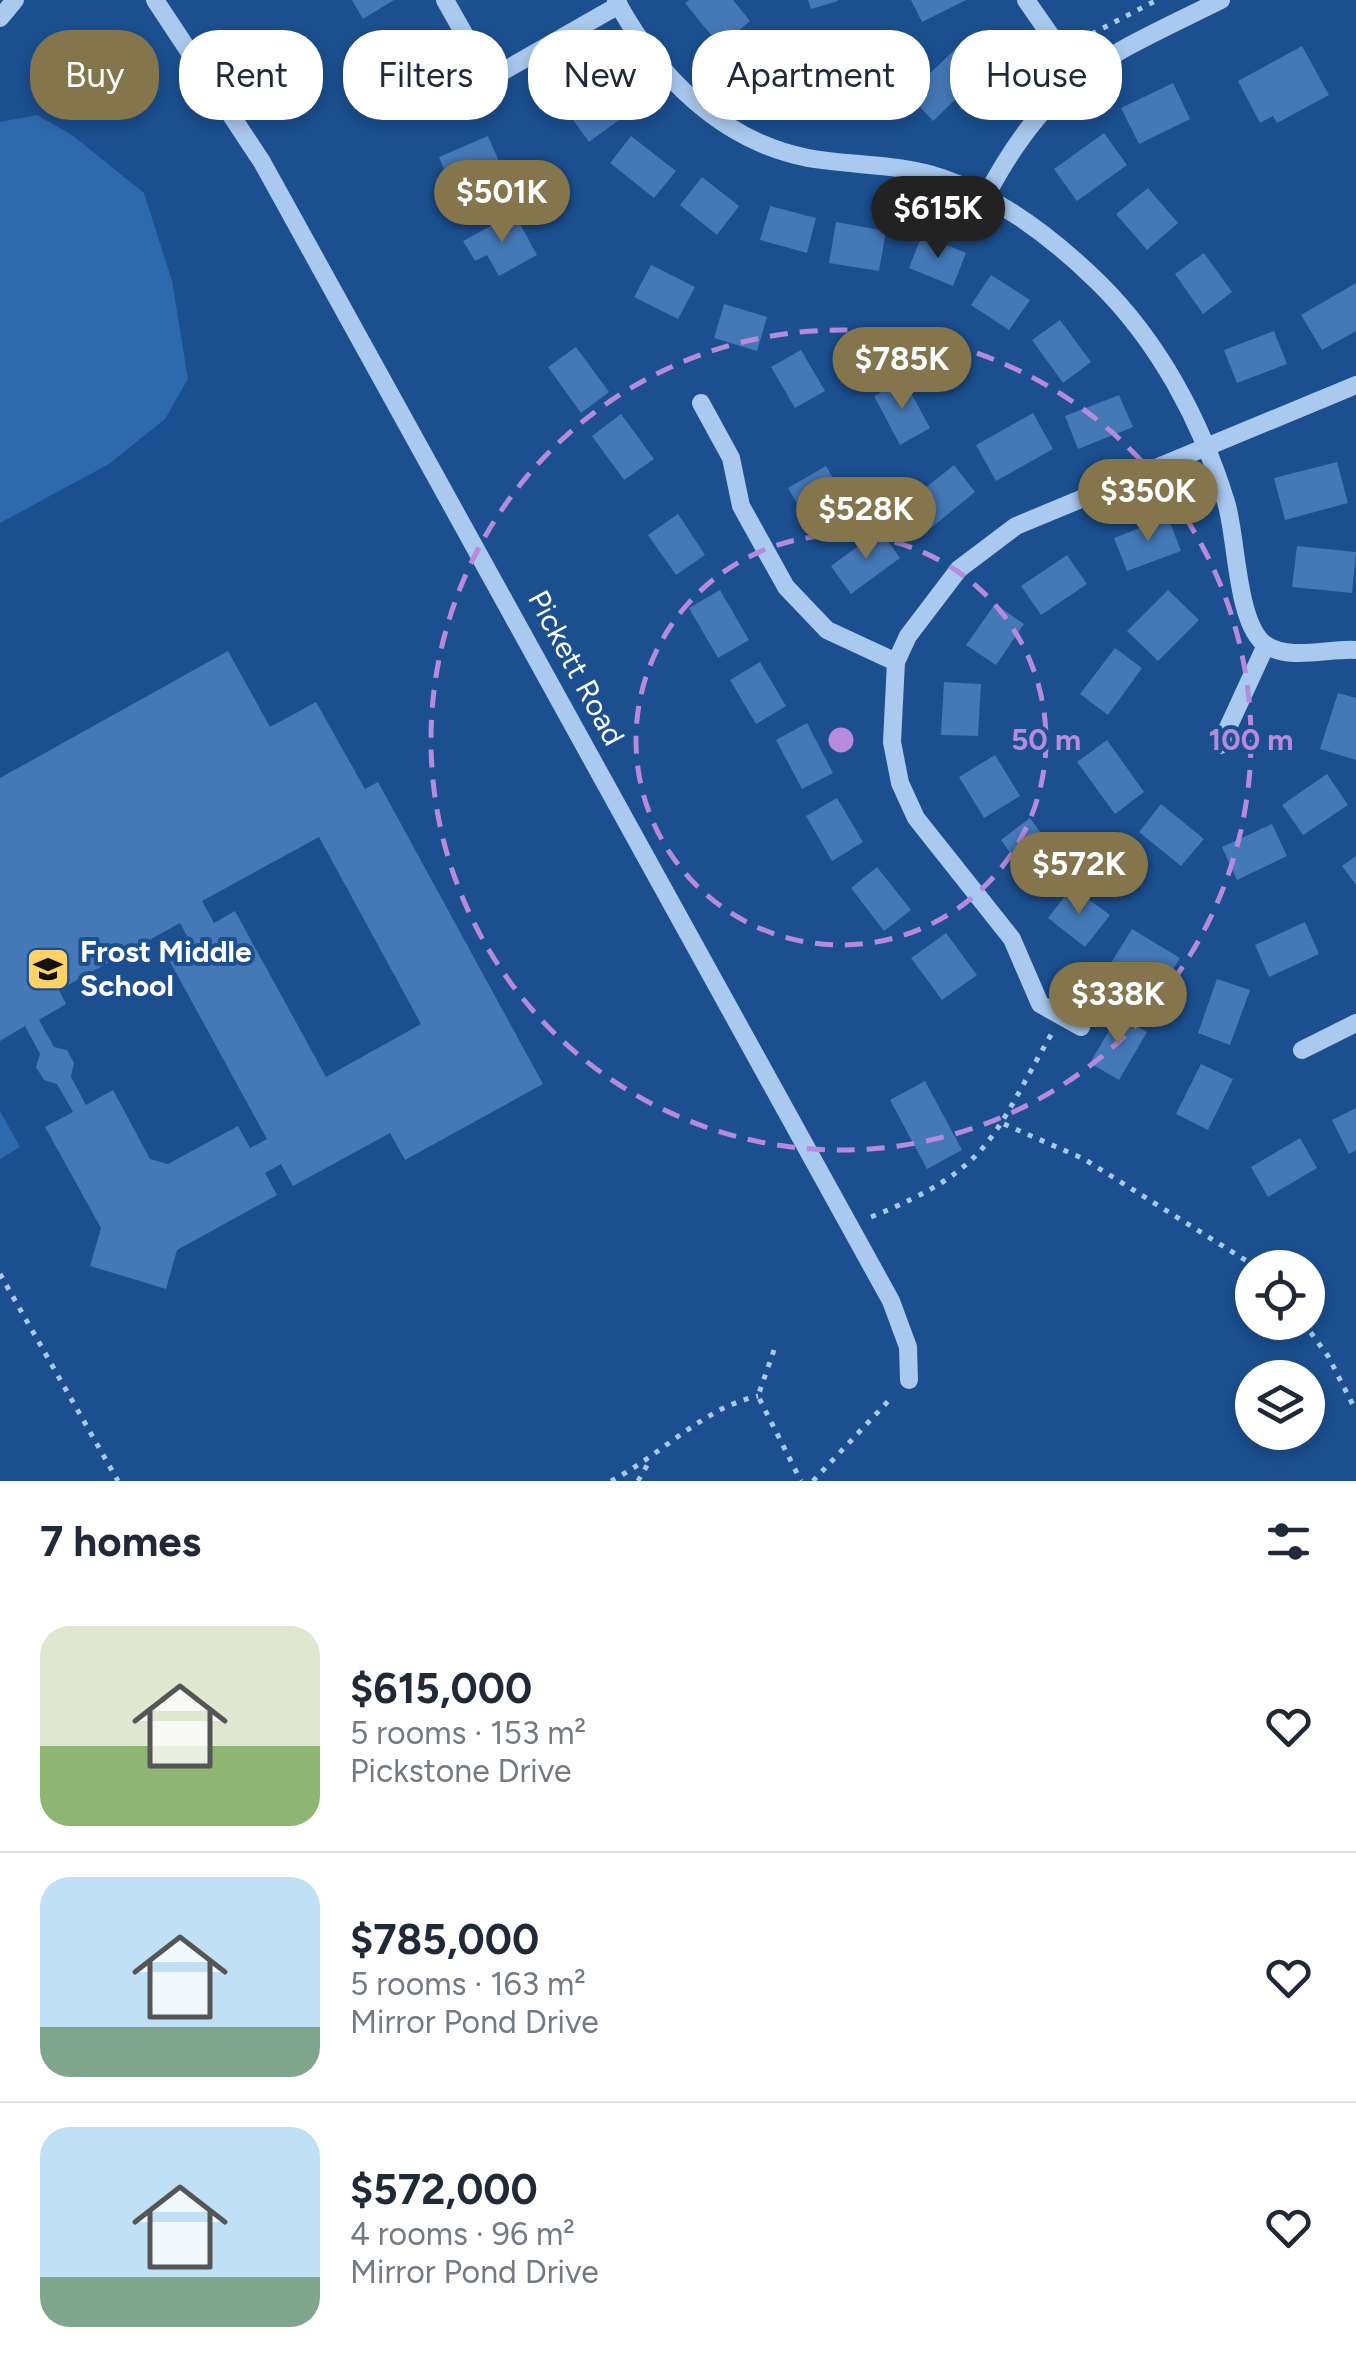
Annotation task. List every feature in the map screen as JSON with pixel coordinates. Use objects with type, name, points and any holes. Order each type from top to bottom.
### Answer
[{"type":"street","points":[[0,18],[15,0]]},
{"type":"street","name":"Pickett Road","points":[[156,0],[262,162],[849,1226],[898,1318],[908,1347],[909,1380]]},
{"type":"street","points":[[445,0],[462,30]]},
{"type":"street","points":[[1026,0],[1047,30]]},
{"type":"street","points":[[1122,52],[1221,0]]},
{"type":"street","points":[[508,67],[617,3],[658,65],[689,96],[745,135],[808,158],[940,177],[986,196],[1067,254],[1129,316],[1184,398],[1227,504],[1248,616],[1266,645],[1295,652],[1356,650]]},
{"type":"street","points":[[986,196],[1016,139],[1032,120]]},
{"type":"street","points":[[1080,1027],[1040,1004],[1012,939],[916,818],[900,784],[892,742],[896,662],[937,594],[992,541],[1040,514],[1356,385]]},
{"type":"street","points":[[701,402],[732,458],[741,506],[786,586],[828,630],[896,662]]},
{"type":"street","points":[[1220,745],[1266,645]]},
{"type":"street","points":[[1302,1050],[1356,1022]]},
{"type":"path","points":[[1100,30],[1157,0]]},
{"type":"path","points":[[849,1226],[924,1195],[972,1164],[1004,1124],[1062,1016]]},
{"type":"path","points":[[1004,1124],[1084,1159],[1235,1254]]},
{"type":"path","points":[[0,1274],[118,1481]]},
{"type":"path","points":[[1316,1340],[1356,1411]]},
{"type":"path","points":[[774,1350],[758,1396],[801,1481]]},
{"type":"path","points":[[813,1481],[909,1380]]},
{"type":"path","points":[[611,1481],[649,1462],[709,1416],[758,1396]]},
{"type":"path","points":[[638,1481],[649,1462]]},
{"type":"shaded area","points":[[30,116],[30,120],[46,120],[72,135],[144,193],[172,281],[188,379],[165,419],[109,464],[0,523],[0,122]]},
{"type":"shaded area","points":[[0,1111],[20,1147],[0,1159]]},
{"type":"building","points":[[352,0],[394,0],[363,19]]},
{"type":"building","points":[[733,0],[750,21],[739,30],[707,30],[685,3]]},
{"type":"building","points":[[808,0],[838,0],[838,1],[811,9]]},
{"type":"building","points":[[911,0],[966,0],[922,22]]},
{"type":"building","points":[[1302,46],[1329,95],[1277,123],[1273,116],[1260,123],[1238,81]]},
{"type":"building","points":[[950,54],[950,105],[933,121],[930,118],[930,73]]},
{"type":"building","points":[[1173,83],[1190,119],[1139,144],[1122,108]]},
{"type":"building","points":[[573,120],[619,120],[589,142]]},
{"type":"building","points":[[1104,133],[1127,165],[1077,201],[1054,169]]},
{"type":"building","points":[[488,136],[507,180],[457,200],[439,157]]},
{"type":"building","points":[[631,136],[676,171],[654,198],[610,163]]},
{"type":"building","points":[[702,177],[739,206],[717,235],[680,205]]},
{"type":"building","points":[[1148,188],[1178,223],[1147,250],[1116,214]]},
{"type":"building","points":[[770,206],[816,218],[807,253],[760,240]]},
{"type":"building","points":[[514,213],[537,255],[499,276],[487,255],[475,261],[463,241]]},
{"type":"building","points":[[836,222],[886,231],[879,271],[829,263]]},
{"type":"building","points":[[922,235],[966,253],[953,286],[909,268]]},
{"type":"building","points":[[1204,253],[1232,292],[1203,314],[1175,274]]},
{"type":"building","points":[[651,265],[695,287],[678,319],[634,297]]},
{"type":"building","points":[[991,275],[1030,300],[1009,330],[971,305]]},
{"type":"building","points":[[1356,283],[1356,331],[1322,350],[1301,315]]},
{"type":"building","points":[[724,304],[767,317],[757,351],[714,338]]},
{"type":"building","points":[[1060,320],[1091,362],[1063,383],[1032,340]]},
{"type":"building","points":[[1274,331],[1287,364],[1237,383],[1224,350]]},
{"type":"building","points":[[576,347],[609,392],[581,413],[548,367]]},
{"type":"building","points":[[801,350],[825,391],[795,408],[771,367]]},
{"type":"building","points":[[904,380],[930,428],[900,445],[874,396]]},
{"type":"building","points":[[1119,395],[1133,427],[1078,449],[1065,416]]},
{"type":"building","points":[[1033,413],[1053,449],[996,481],[976,445]]},
{"type":"building","points":[[621,414],[654,459],[624,480],[592,436]]},
{"type":"building","points":[[1337,462],[1348,503],[1285,520],[1274,478]]},
{"type":"building","points":[[954,465],[975,492],[931,528],[909,501]]},
{"type":"building","points":[[826,466],[856,517],[818,539],[788,488]]},
{"type":"building","points":[[678,514],[705,555],[676,575],[648,535]]},
{"type":"building","points":[[1168,517],[1181,551],[1127,571],[1114,538]]},
{"type":"building","points":[[880,530],[900,558],[851,594],[831,566]]},
{"type":"building","points":[[1297,546],[1356,552],[1352,593],[1292,587]]},
{"type":"building","points":[[1067,555],[1087,584],[1041,615],[1021,586]]},
{"type":"building","points":[[720,590],[749,640],[718,658],[689,608]]},
{"type":"building","points":[[1168,590],[1199,620],[1158,661],[1127,631]]},
{"type":"building","points":[[995,604],[1024,624],[996,665],[966,645]]},
{"type":"building","points":[[1115,648],[1142,668],[1108,715],[1080,694]]},
{"type":"building","name":"Frost Middle School","points":[[228,651],[270,727],[316,702],[365,789],[378,782],[543,1084],[405,1160],[390,1133],[293,1186],[281,1164],[265,1173],[277,1195],[177,1250],[166,1289],[90,1266],[101,1228],[45,1127],[73,1112],[57,1084],[44,1080],[36,1067],[40,1054],[25,1026],[0,1041],[0,778]],"holes":[[[319,837],[421,1024],[326,1077],[235,911],[214,923],[202,901]],[[180,923],[187,936],[163,949],[267,1139],[250,1148],[238,1126],[168,1164],[150,1159],[113,1090],[86,1105],[71,1077],[74,1063],[67,1050],[54,1047],[39,1020],[66,1004],[59,990]]]},
{"type":"building","points":[[760,662],[786,706],[756,724],[730,680]]},
{"type":"building","points":[[944,682],[981,684],[978,736],[941,735]]},
{"type":"building","points":[[1338,693],[1356,698],[1356,760],[1320,749]]},
{"type":"building","points":[[807,723],[833,773],[802,789],[776,740]]},
{"type":"building","points":[[1107,740],[1144,792],[1115,814],[1077,762]]},
{"type":"building","points":[[995,755],[1020,796],[984,818],[959,777]]},
{"type":"building","points":[[1327,774],[1348,805],[1303,835],[1282,805]]},
{"type":"building","points":[[837,798],[863,842],[832,861],[806,816]]},
{"type":"building","points":[[1161,804],[1204,839],[1181,866],[1139,832]]},
{"type":"building","points":[[1030,818],[1061,861],[1031,882],[1001,840]]},
{"type":"building","points":[[1272,824],[1287,856],[1237,880],[1222,847]]},
{"type":"building","points":[[1356,856],[1356,885],[1342,866]]},
{"type":"building","points":[[877,867],[911,910],[884,931],[851,888]]},
{"type":"building","points":[[1072,887],[1110,915],[1085,947],[1048,918]]},
{"type":"building","points":[[1305,922],[1319,954],[1269,977],[1255,945]]},
{"type":"building","points":[[1132,929],[1180,958],[1159,992],[1111,963]]},
{"type":"building","points":[[946,933],[977,975],[942,1000],[911,958]]},
{"type":"building","points":[[1217,979],[1250,990],[1230,1045],[1198,1033]]},
{"type":"building","points":[[1118,1015],[1147,1032],[1119,1080],[1090,1063]]},
{"type":"building","points":[[1201,1064],[1233,1079],[1208,1130],[1176,1114]]},
{"type":"building","points":[[925,1081],[962,1150],[927,1169],[890,1100]]},
{"type":"building","points":[[1356,1108],[1356,1150],[1349,1154],[1332,1120]]},
{"type":"building","points":[[1300,1138],[1317,1168],[1268,1197],[1251,1167]]},
{"type":"place","name":"Frost Middle School","points":[[48,969]]}]
